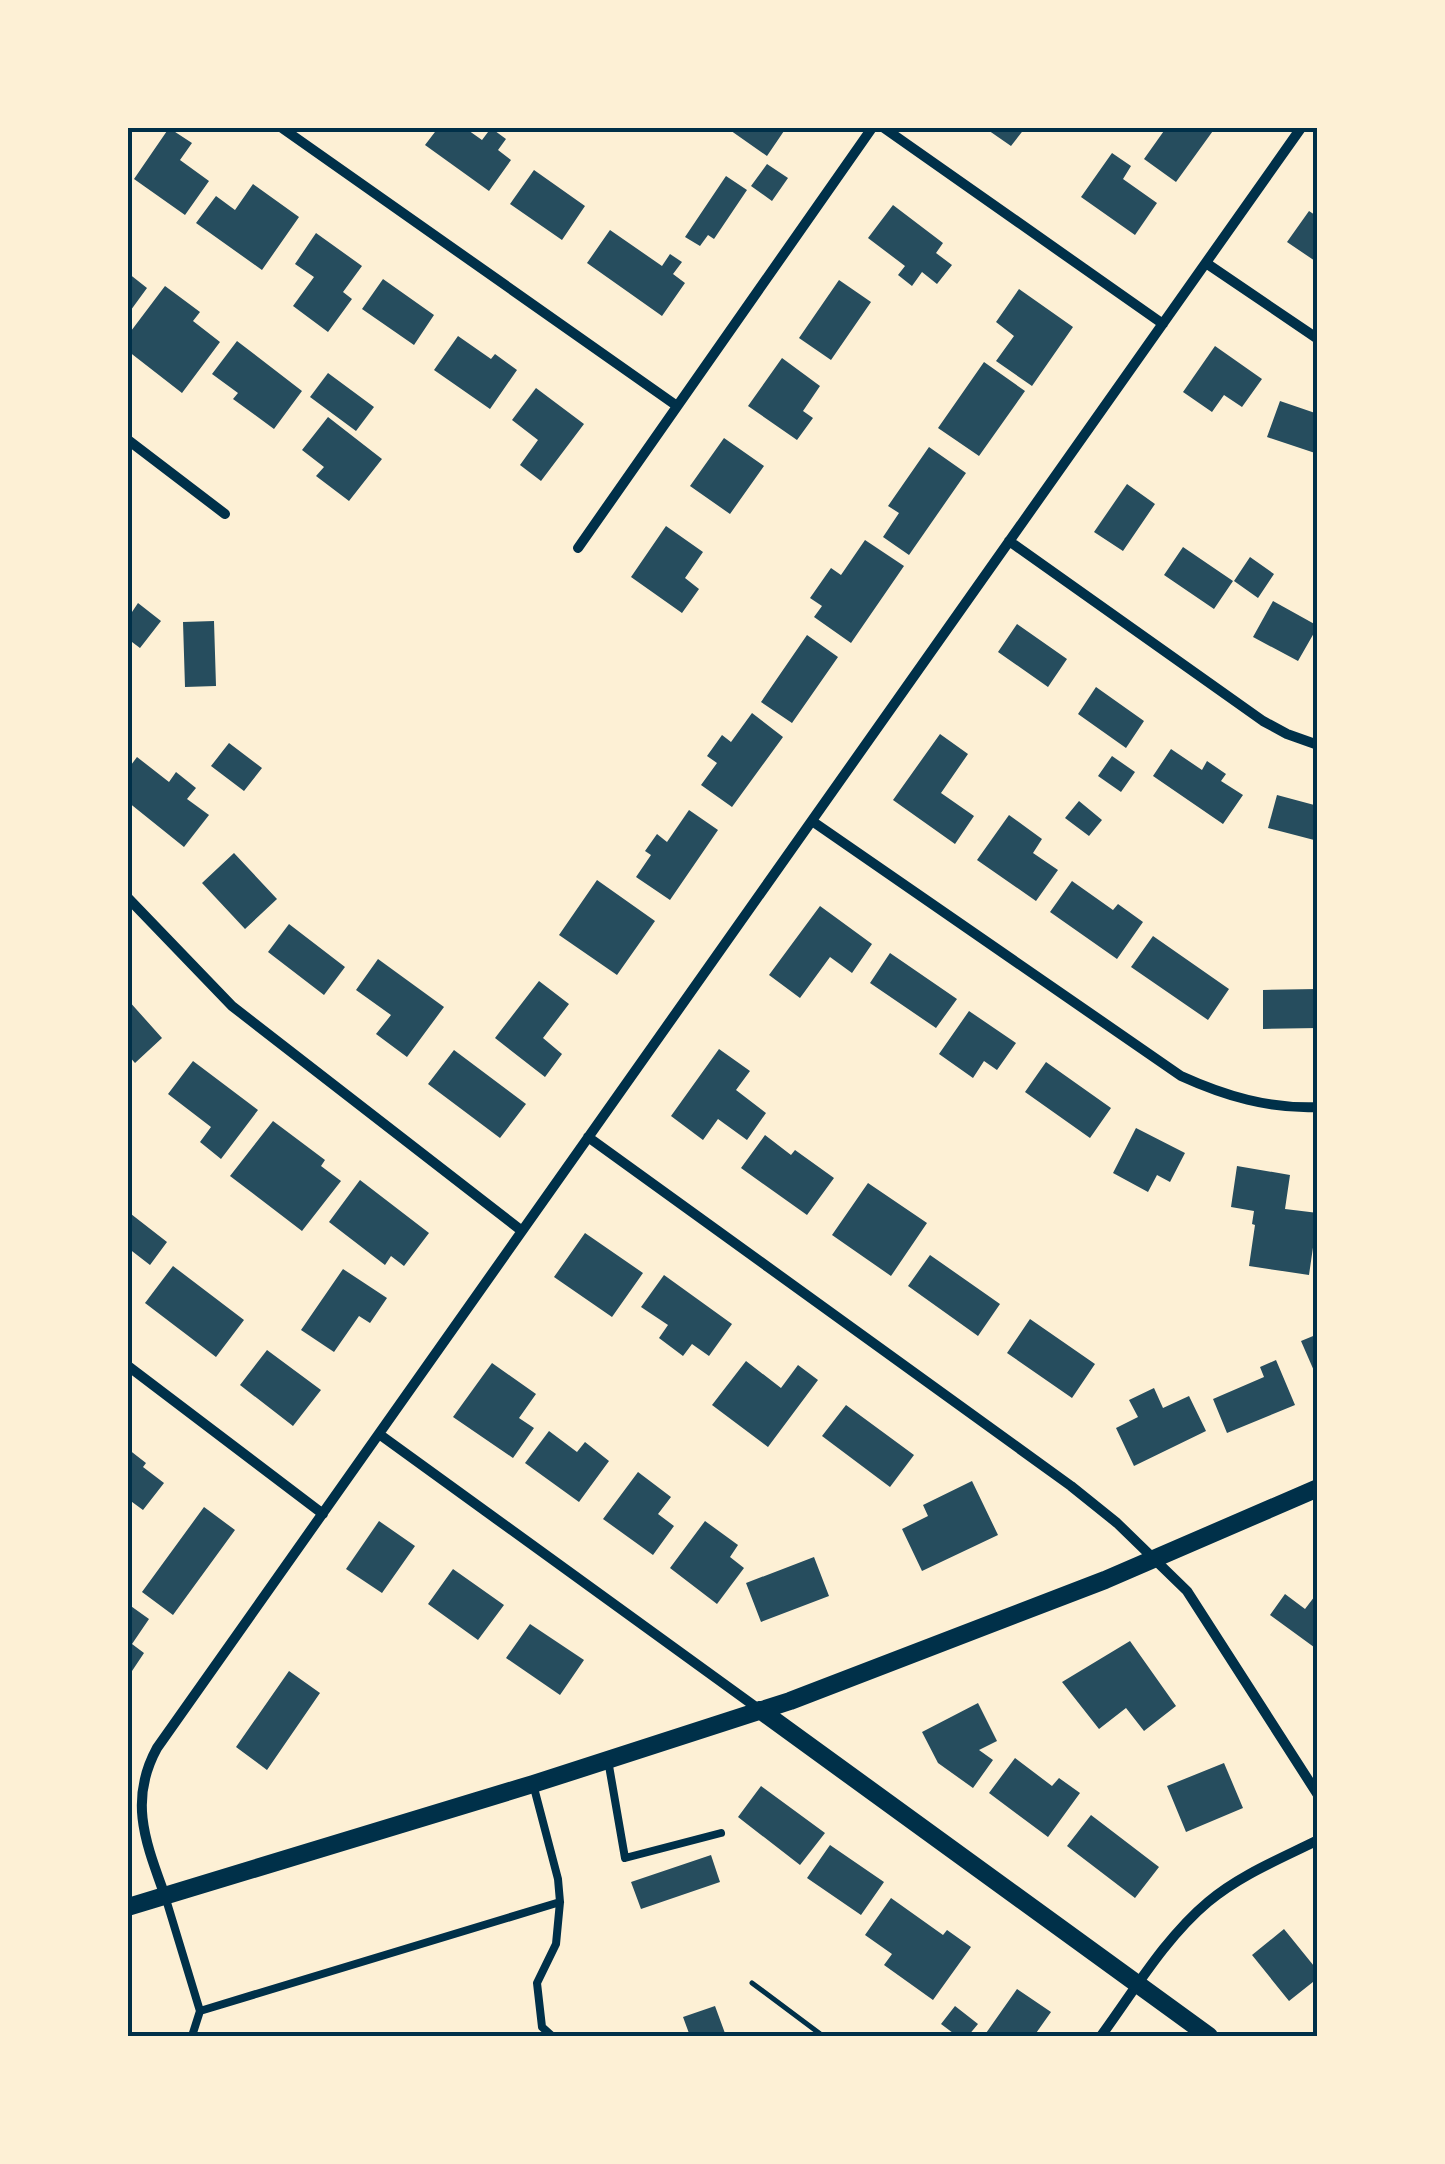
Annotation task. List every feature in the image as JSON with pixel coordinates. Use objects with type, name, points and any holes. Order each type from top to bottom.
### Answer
[{"type":"street","points":[[282,128],[677,406]]},
{"type":"street","points":[[578,548],[872,128]]},
{"type":"street","points":[[884,128],[1163,324]]},
{"type":"street","points":[[165,1896],[152,1860],[140,1792],[146,1769],[173,1724],[1300,128]]},
{"type":"street","points":[[1206,263],[1318,339]]},
{"type":"street","points":[[128,440],[225,514]]},
{"type":"street","points":[[1009,542],[1263,721],[1286,734],[1318,744]]},
{"type":"street","points":[[812,821],[1180,1076],[1247,1101],[1318,1107]]},
{"type":"street","points":[[128,898],[232,1006],[522,1231]]},
{"type":"street","points":[[588,1138],[1071,1486],[1156,1559],[1187,1591],[1318,1795]]},
{"type":"street","points":[[128,1366],[323,1514]]},
{"type":"street","points":[[379,1434],[1209,2036]]},
{"type":"street","points":[[128,1907],[533,1784],[760,1710],[1156,1559],[1318,1488]]},
{"type":"street","points":[[1101,2036],[1182,1928],[1208,1902],[1239,1880],[1318,1840]]},
{"type":"lane","points":[[608,1760],[626,1858],[721,1833]]},
{"type":"lane","points":[[533,1784],[558,1879],[560,1902],[556,1944],[537,1983],[542,2027],[552,2036]]},
{"type":"lane","points":[[165,1896],[200,2010],[192,2036]]},
{"type":"lane","points":[[200,2010],[560,1902]]},
{"type":"path","points":[[752,1983],[822,2036]]},
{"type":"building","points":[[169,128],[192,143],[180,160],[209,181],[185,215],[134,179]]},
{"type":"building","points":[[438,128],[465,128],[482,140],[491,128],[506,139],[498,150],[511,160],[489,191],[425,145]]},
{"type":"building","points":[[727,128],[786,128],[767,156]]},
{"type":"building","points":[[985,128],[1025,128],[1011,146]]},
{"type":"building","points":[[1166,128],[1215,128],[1176,182],[1144,159]]},
{"type":"building","points":[[1112,153],[1131,166],[1123,179],[1157,203],[1135,235],[1081,197]]},
{"type":"building","points":[[767,164],[788,178],[772,201],[751,186]]},
{"type":"building","points":[[534,170],[585,206],[562,240],[510,204]]},
{"type":"building","points":[[726,176],[747,190],[714,239],[708,235],[700,246],[685,237]]},
{"type":"building","points":[[253,184],[299,217],[262,270],[196,223],[216,196],[235,210]]},
{"type":"building","points":[[893,205],[943,243],[936,253],[952,265],[937,284],[922,272],[912,286],[898,275],[905,266],[868,238]]},
{"type":"building","points":[[1309,211],[1318,217],[1318,263],[1287,242]]},
{"type":"building","points":[[610,230],[662,266],[670,254],[682,262],[673,274],[685,283],[662,316],[587,263]]},
{"type":"building","points":[[316,233],[362,266],[343,292],[352,299],[328,332],[293,306],[314,277],[295,264]]},
{"type":"building","points":[[128,273],[147,288],[128,314]]},
{"type":"building","points":[[383,279],[434,315],[414,345],[362,309]]},
{"type":"building","points":[[839,280],[871,302],[831,360],[799,338]]},
{"type":"building","points":[[165,286],[200,312],[193,321],[220,342],[182,393],[128,351],[128,335]]},
{"type":"building","points":[[1019,289],[1073,327],[1032,386],[996,361],[1014,336],[996,322]]},
{"type":"building","points":[[458,336],[491,359],[495,354],[517,370],[490,409],[434,370]]},
{"type":"building","points":[[237,341],[302,391],[274,429],[233,399],[238,393],[212,374]]},
{"type":"building","points":[[1215,346],[1262,379],[1242,407],[1224,395],[1212,412],[1183,392]]},
{"type":"building","points":[[782,358],[820,386],[803,411],[813,418],[797,440],[748,406]]},
{"type":"building","points":[[984,362],[1025,391],[979,456],[938,428]]},
{"type":"building","points":[[328,373],[374,407],[356,431],[310,397]]},
{"type":"building","points":[[536,388],[584,424],[541,481],[520,465],[538,440],[512,420]]},
{"type":"building","points":[[1280,401],[1318,414],[1318,454],[1267,437]]},
{"type":"building","points":[[328,417],[382,459],[349,501],[316,476],[324,467],[302,450]]},
{"type":"building","points":[[724,438],[764,466],[730,514],[690,486]]},
{"type":"building","points":[[929,447],[966,473],[909,555],[883,537],[899,513],[888,506]]},
{"type":"building","points":[[1127,484],[1155,504],[1123,551],[1094,532]]},
{"type":"building","points":[[666,526],[703,552],[685,578],[699,589],[682,613],[631,577]]},
{"type":"building","points":[[865,540],[904,566],[851,643],[814,617],[822,606],[810,598],[831,568],[841,575]]},
{"type":"building","points":[[1183,547],[1233,581],[1214,609],[1164,575]]},
{"type":"building","points":[[1250,557],[1274,574],[1258,598],[1234,581]]},
{"type":"building","points":[[1273,601],[1318,626],[1298,661],[1253,637]]},
{"type":"building","points":[[138,603],[161,621],[140,648],[128,639],[128,618]]},
{"type":"building","points":[[214,621],[216,686],[185,687],[183,622]]},
{"type":"building","points":[[1017,624],[1067,659],[1048,687],[998,652]]},
{"type":"building","points":[[807,635],[838,657],[792,723],[761,702]]},
{"type":"building","points":[[1096,687],[1144,721],[1126,748],[1078,714]]},
{"type":"building","points":[[752,713],[783,737],[732,807],[701,785],[717,763],[707,756],[722,735],[731,742]]},
{"type":"building","points":[[940,734],[968,754],[941,793],[974,816],[955,844],[893,800]]},
{"type":"building","points":[[229,743],[262,768],[244,791],[211,766]]},
{"type":"building","points":[[1171,749],[1202,770],[1207,761],[1226,774],[1221,781],[1243,795],[1223,824],[1153,776]]},
{"type":"building","points":[[1112,756],[1135,772],[1121,792],[1098,776]]},
{"type":"building","points":[[137,757],[169,782],[176,772],[196,788],[187,799],[209,815],[184,847],[128,802],[128,769]]},
{"type":"building","points":[[1277,795],[1318,806],[1318,841],[1268,828]]},
{"type":"building","points":[[1079,801],[1102,820],[1089,836],[1065,818]]},
{"type":"building","points":[[689,810],[718,830],[670,900],[636,877],[651,855],[645,851],[657,834],[667,842]]},
{"type":"building","points":[[1009,815],[1042,839],[1033,853],[1058,870],[1036,901],[977,860]]},
{"type":"building","points":[[234,853],[277,899],[245,929],[202,883]]},
{"type":"building","points":[[597,880],[655,921],[617,975],[559,935]]},
{"type":"building","points":[[1072,881],[1113,910],[1118,904],[1143,922],[1117,959],[1050,912]]},
{"type":"building","points":[[820,906],[872,944],[852,973],[830,957],[800,998],[769,975]]},
{"type":"building","points":[[289,924],[345,967],[324,995],[268,952]]},
{"type":"building","points":[[1153,936],[1229,989],[1208,1020],[1131,967]]},
{"type":"building","points":[[890,953],[957,999],[936,1028],[870,983]]},
{"type":"building","points":[[378,959],[444,1007],[407,1057],[376,1034],[391,1015],[356,990]]},
{"type":"building","points":[[539,981],[569,1004],[543,1038],[562,1054],[545,1077],[495,1038]]},
{"type":"building","points":[[1318,989],[1318,1028],[1263,1029],[1263,990]]},
{"type":"building","points":[[128,1000],[162,1038],[135,1063],[128,1055]]},
{"type":"building","points":[[969,1011],[1016,1043],[997,1070],[984,1061],[973,1078],[939,1054]]},
{"type":"building","points":[[719,1049],[750,1071],[736,1090],[766,1113],[747,1140],[718,1119],[703,1140],[671,1116]]},
{"type":"building","points":[[454,1050],[526,1104],[500,1138],[428,1084]]},
{"type":"building","points":[[193,1061],[258,1110],[221,1159],[200,1142],[211,1127],[168,1094]]},
{"type":"building","points":[[1046,1062],[1111,1108],[1090,1138],[1025,1092]]},
{"type":"building","points":[[273,1121],[325,1160],[321,1166],[341,1181],[302,1231],[230,1176]]},
{"type":"building","points":[[1136,1128],[1185,1153],[1170,1182],[1157,1175],[1148,1192],[1113,1173]]},
{"type":"building","points":[[765,1135],[791,1155],[795,1150],[834,1178],[807,1215],[741,1168]]},
{"type":"building","points":[[1237,1166],[1290,1175],[1285,1209],[1318,1213],[1309,1275],[1249,1266],[1254,1211],[1231,1207]]},
{"type":"building","points":[[360,1180],[429,1233],[404,1266],[391,1256],[385,1265],[329,1222]]},
{"type":"building","points":[[868,1183],[927,1223],[891,1276],[832,1235]]},
{"type":"building","points":[[131,1214],[167,1242],[150,1265],[128,1248]]},
{"type":"building","points":[[585,1233],[643,1273],[612,1317],[554,1277]]},
{"type":"building","points":[[930,1255],[1000,1304],[978,1336],[908,1286]]},
{"type":"building","points":[[173,1266],[244,1320],[216,1357],[145,1303]]},
{"type":"building","points":[[343,1269],[387,1298],[370,1323],[359,1316],[334,1352],[301,1330]]},
{"type":"building","points":[[664,1275],[732,1324],[709,1356],[692,1344],[683,1356],[659,1338],[668,1325],[641,1307]]},
{"type":"building","points":[[1030,1319],[1095,1364],[1072,1398],[1007,1353]]},
{"type":"building","points":[[1318,1334],[1318,1380],[1301,1341]]},
{"type":"building","points":[[267,1350],[321,1390],[293,1426],[240,1385]]},
{"type":"building","points":[[1276,1360],[1295,1405],[1227,1433],[1213,1399],[1264,1377],[1260,1367]]},
{"type":"building","points":[[746,1361],[781,1388],[798,1365],[818,1380],[768,1447],[712,1405]]},
{"type":"building","points":[[492,1363],[536,1394],[519,1418],[534,1428],[513,1458],[453,1417]]},
{"type":"building","points":[[1154,1388],[1163,1408],[1189,1396],[1206,1431],[1134,1466],[1116,1428],[1138,1417],[1129,1400]]},
{"type":"building","points":[[846,1405],[914,1455],[890,1487],[822,1436]]},
{"type":"building","points":[[549,1431],[577,1452],[585,1442],[609,1461],[579,1502],[525,1463]]},
{"type":"building","points":[[128,1449],[164,1483],[143,1510],[128,1499]]},
{"type":"building","points":[[638,1472],[671,1497],[658,1514],[674,1526],[653,1555],[603,1519]]},
{"type":"building","points":[[972,1481],[998,1535],[922,1571],[902,1529],[928,1516],[923,1505]]},
{"type":"building","points":[[204,1507],[235,1530],[173,1615],[142,1592]]},
{"type":"building","points":[[379,1521],[415,1546],[382,1593],[346,1569]]},
{"type":"building","points":[[705,1521],[738,1545],[730,1557],[744,1568],[717,1604],[670,1568]]},
{"type":"building","points":[[814,1557],[829,1596],[761,1622],[746,1583]]},
{"type":"building","points":[[453,1569],[504,1605],[478,1640],[428,1604]]},
{"type":"building","points":[[1318,1592],[1318,1650],[1270,1615],[1285,1594],[1305,1609]]},
{"type":"building","points":[[128,1604],[149,1619],[132,1644],[144,1653],[128,1677]]},
{"type":"building","points":[[530,1624],[584,1660],[560,1695],[506,1658]]},
{"type":"building","points":[[1130,1641],[1176,1706],[1144,1731],[1126,1708],[1099,1729],[1062,1682]]},
{"type":"building","points":[[289,1671],[320,1693],[267,1770],[236,1747]]},
{"type":"building","points":[[978,1703],[997,1741],[979,1750],[993,1760],[973,1788],[938,1763],[922,1732]]},
{"type":"building","points":[[1015,1758],[1052,1786],[1059,1778],[1080,1793],[1048,1837],[989,1793]]},
{"type":"building","points":[[1224,1763],[1243,1808],[1186,1832],[1167,1786]]},
{"type":"building","points":[[761,1786],[825,1833],[800,1865],[738,1817]]},
{"type":"building","points":[[1091,1815],[1159,1867],[1135,1898],[1067,1846]]},
{"type":"building","points":[[830,1845],[884,1882],[861,1915],[807,1878]]},
{"type":"building","points":[[711,1855],[720,1882],[641,1909],[631,1882]]},
{"type":"building","points":[[891,1898],[943,1935],[947,1930],[971,1947],[933,2000],[884,1965],[892,1954],[865,1935]]},
{"type":"building","points":[[1284,1929],[1318,1971],[1318,1978],[1289,2001],[1252,1955]]},
{"type":"building","points":[[1017,1989],[1051,2012],[1034,2036],[984,2036]]},
{"type":"building","points":[[715,2006],[726,2036],[690,2036],[683,2017]]},
{"type":"building","points":[[955,2006],[978,2024],[968,2036],[957,2036],[941,2024]]}]
